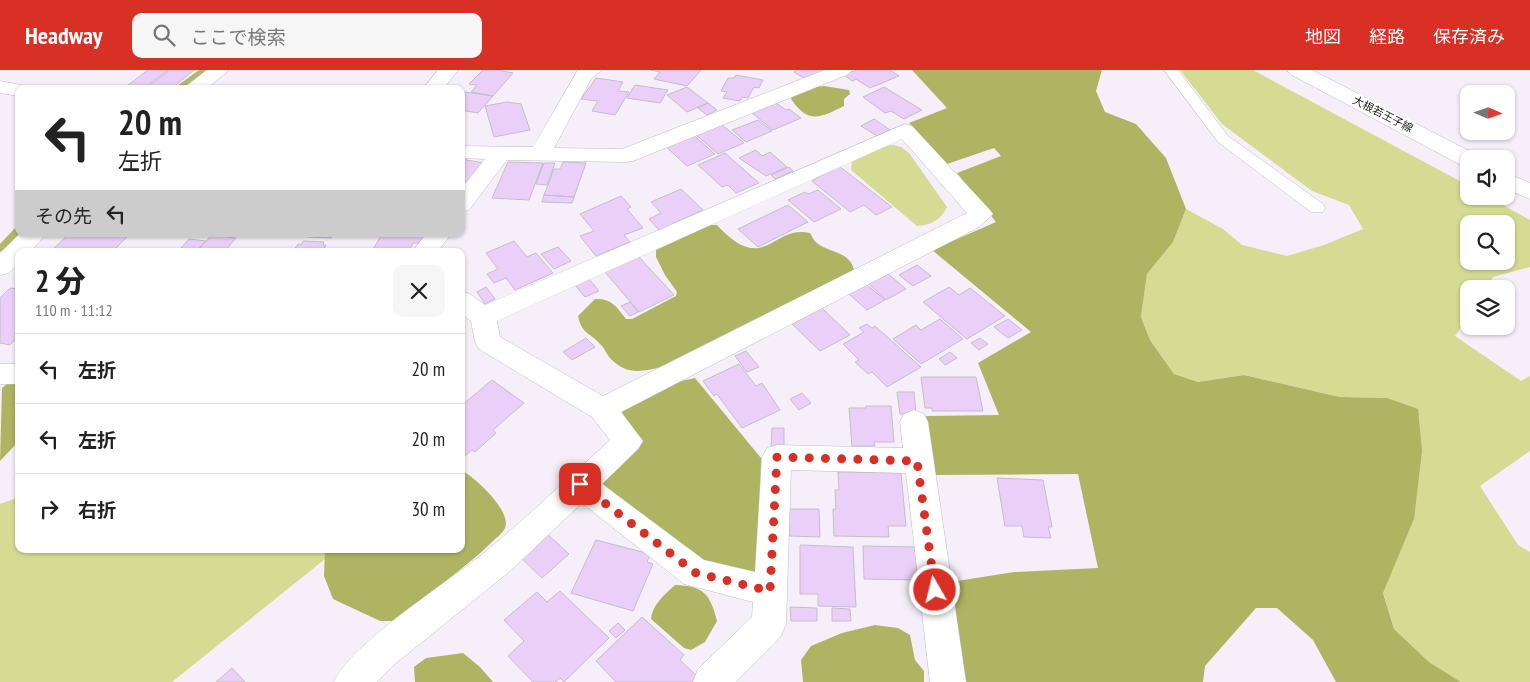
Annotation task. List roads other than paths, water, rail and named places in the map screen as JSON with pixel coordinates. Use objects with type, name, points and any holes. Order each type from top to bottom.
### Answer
[{"type":"street","points":[[198,85],[219,70]]},
{"type":"street","points":[[436,85],[448,70]]},
{"type":"street","points":[[540,154],[583,75],[592,70]]},
{"type":"street","points":[[465,152],[626,156],[842,70]]},
{"type":"street","name":"大根若王子線","points":[[1297,70],[1460,155]]},
{"type":"street","points":[[0,87],[15,89]]},
{"type":"street","points":[[482,317],[905,130],[981,214],[971,222],[602,409]]},
{"type":"street","points":[[465,200],[501,153]]},
{"type":"street","points":[[1515,184],[1530,192]]},
{"type":"street","points":[[20,248],[31,237]]},
{"type":"street","points":[[427,248],[437,237]]},
{"type":"street","points":[[0,267],[15,252]]},
{"type":"street","points":[[352,682],[384,651],[497,562],[628,441],[602,409],[488,342],[482,317],[465,303]]},
{"type":"street","points":[[0,374],[15,374]]},
{"type":"street","points":[[914,422],[917,461],[948,682]]},
{"type":"street","points":[[711,682],[769,624],[777,457],[917,461]]},
{"type":"street","points":[[580,484],[696,573],[770,591]]},
{"type":"lane","points":[[1171,70],[1223,139],[1317,208]]},
{"type":"waterway","points":[[182,85],[204,70]]},
{"type":"waterway","points":[[0,249],[15,233]]}]
